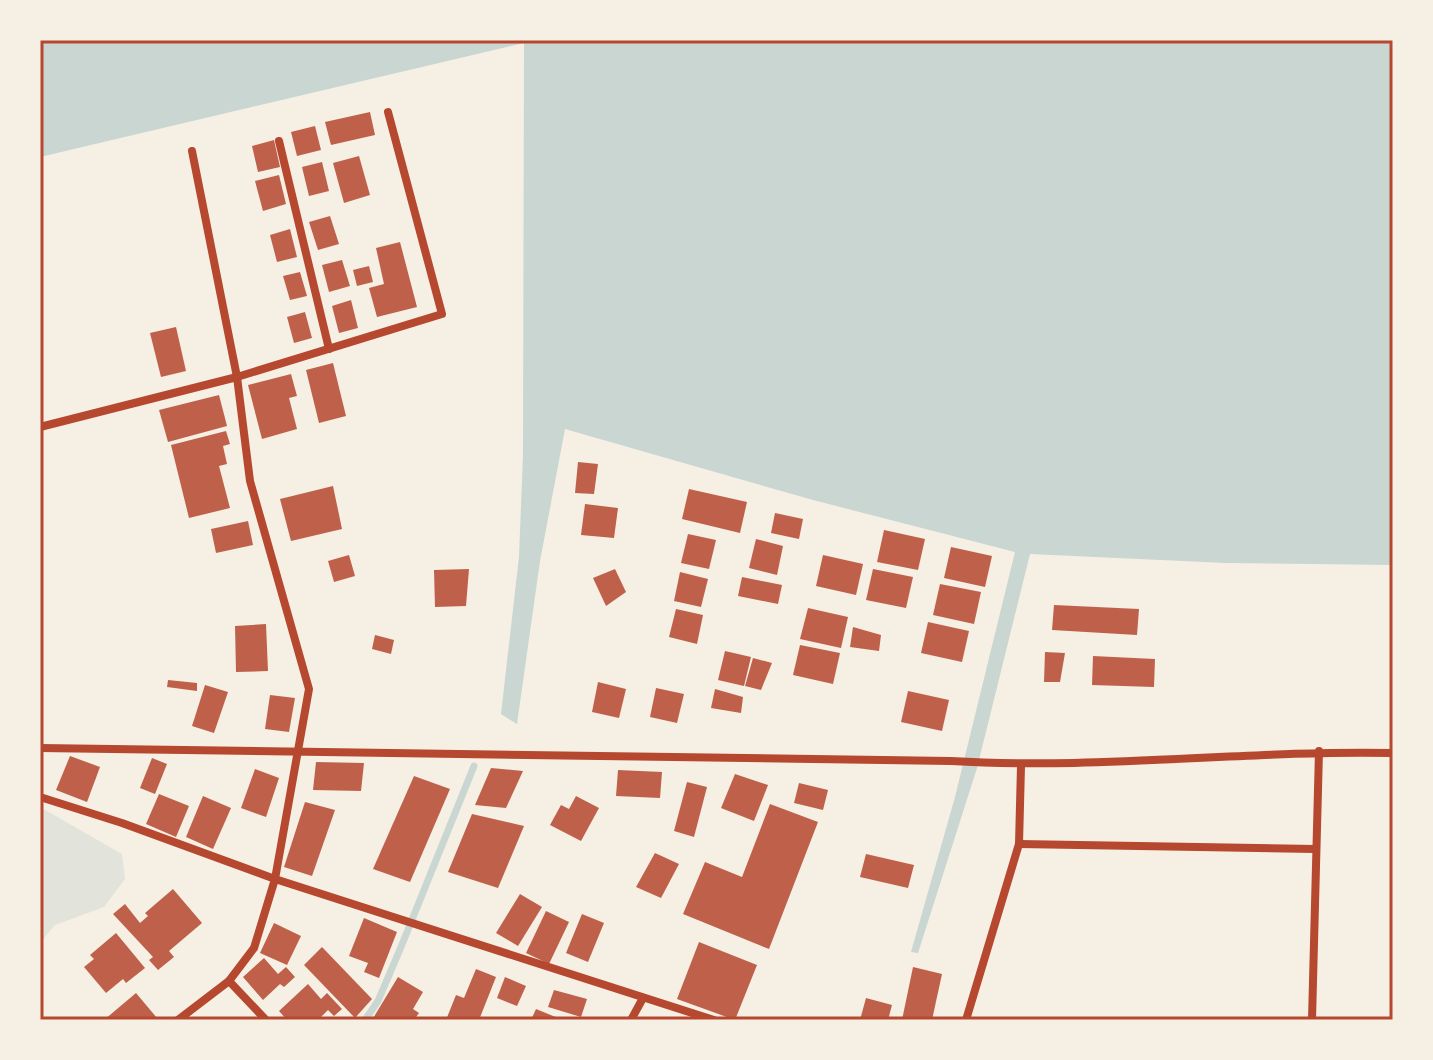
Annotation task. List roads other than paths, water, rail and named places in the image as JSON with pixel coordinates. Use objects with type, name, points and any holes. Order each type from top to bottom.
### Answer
[{"type":"street","points":[[40,427],[237,377],[442,314],[388,112]]},
{"type":"street","points":[[279,141],[329,349]]},
{"type":"street","points":[[178,1020],[229,981],[254,948],[275,879],[309,689],[250,481],[237,377],[192,151]]},
{"type":"street","points":[[40,748],[951,761],[1021,766],[1319,751],[1393,753]]},
{"type":"street","points":[[1312,1020],[1319,751]]},
{"type":"street","points":[[966,1020],[1019,844],[1021,766]]},
{"type":"street","points":[[40,797],[122,823],[275,879],[714,1020]]},
{"type":"street","points":[[1019,844],[1315,849]]},
{"type":"street","points":[[229,981],[266,1020]]},
{"type":"street","points":[[631,1020],[643,998]]},
{"type":"waterway","points":[[365,1020],[378,1001],[474,766]]}]
